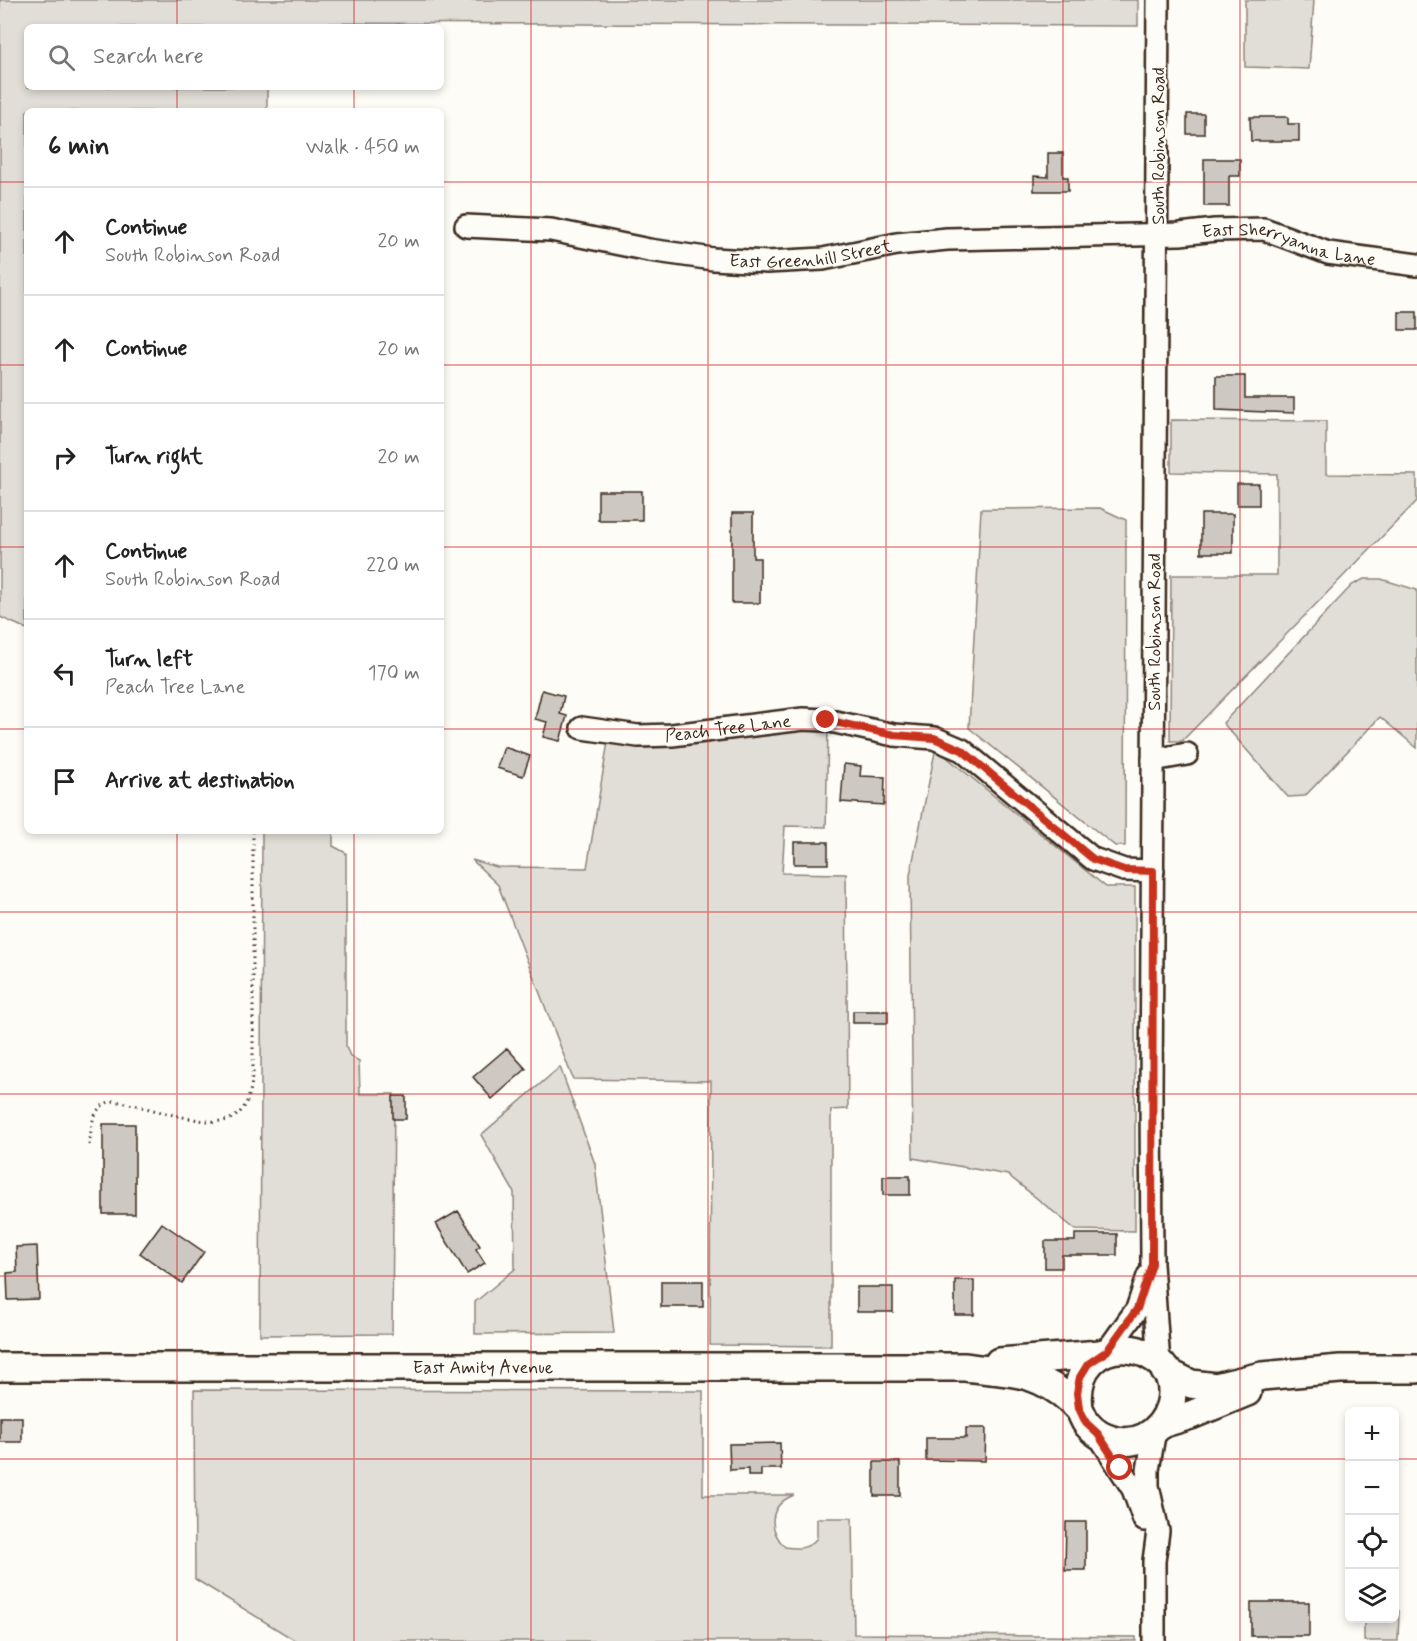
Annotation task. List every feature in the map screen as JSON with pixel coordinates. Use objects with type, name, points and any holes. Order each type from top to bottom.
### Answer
[{"type":"main road","points":[[1296,1374],[1158,1427],[1145,1437],[1129,1442],[1113,1441],[1098,1434],[1086,1423],[1079,1408],[1077,1393],[1080,1377],[1088,1364],[1103,1353],[1129,1348],[1143,1352],[1162,1367],[1191,1384],[1216,1387],[1262,1376],[1341,1370],[1417,1369]]},
{"type":"main road","name":"East Amity Avenue","points":[[965,1367],[1103,1353]]},
{"type":"main road","name":"East Amity Avenue","points":[[0,1366],[965,1367],[1022,1374],[1039,1380],[1056,1389],[1079,1408]]},
{"type":"main road","points":[[1158,1427],[1167,1414],[1171,1400],[1171,1385],[1162,1367]]},
{"type":"street","name":"South Robinson Road","points":[[1158,0],[1152,1264],[1162,1367]]},
{"type":"street","name":"East Greenhill Street","points":[[466,226],[551,230],[671,253],[767,262],[823,259],[897,244],[947,238],[1158,234]]},
{"type":"street","name":"East Sherryanna Lane","points":[[1158,234],[1264,229],[1328,253],[1417,265]]},
{"type":"street","name":"Peach Tree Lane","points":[[582,728],[638,736],[672,735],[803,719],[826,720],[894,735],[934,738],[962,750],[1093,859],[1124,870],[1153,871]]},
{"type":"street","points":[[1153,760],[1187,754]]},
{"type":"street","name":"South Robinson Road","points":[[1103,1353],[1137,1309],[1152,1264]]},
{"type":"street","points":[[1154,1641],[1154,1561],[1158,1531],[1148,1470],[1158,1427]]},
{"type":"street","points":[[1098,1434],[1133,1489],[1141,1508],[1154,1561]]},
{"type":"path","points":[[89,1144],[95,1112],[102,1104],[112,1101],[205,1121],[233,1118],[243,1109],[250,1095],[253,1072],[254,834]]},
{"type":"shaded area","points":[[0,0],[1138,0],[1138,26],[24,24],[24,90],[267,90],[267,108],[24,108],[24,628],[0,617]]},
{"type":"shaded area","points":[[1245,0],[1314,0],[1309,69],[1245,67]]},
{"type":"shaded area","points":[[1171,420],[1326,421],[1326,474],[1417,475],[1417,501],[1182,741],[1170,741],[1171,575],[1277,575],[1277,474],[1171,472]]},
{"type":"shaded area","points":[[1100,508],[1126,520],[1125,846],[1115,846],[969,728],[981,509]]},
{"type":"shaded area","points":[[1364,579],[1381,579],[1417,590],[1417,748],[1380,717],[1305,796],[1288,797],[1223,723],[1352,585]]},
{"type":"shaded area","points":[[797,727],[828,728],[826,827],[785,826],[782,873],[846,874],[848,1109],[831,1110],[831,1346],[710,1345],[711,1081],[573,1079],[498,885],[472,860],[497,867],[587,868],[608,742],[651,746]]},
{"type":"shaded area","points":[[935,752],[944,755],[1106,887],[1135,887],[1135,1231],[1076,1230],[1008,1175],[913,1158],[910,875]]},
{"type":"shaded area","points":[[262,834],[333,834],[333,846],[346,853],[346,1047],[350,1056],[359,1061],[360,1094],[394,1094],[392,1334],[260,1335]]},
{"type":"shaded area","points":[[560,1067],[595,1164],[614,1333],[475,1334],[475,1302],[515,1269],[514,1192],[481,1135]]},
{"type":"shaded area","points":[[194,1390],[703,1391],[703,1495],[794,1495],[780,1505],[773,1518],[775,1532],[785,1547],[803,1547],[814,1542],[817,1538],[817,1518],[852,1518],[854,1634],[1136,1637],[1136,1641],[296,1641],[195,1579]]},
{"type":"shaded area","points":[[1364,1623],[1399,1623],[1398,1641],[1364,1641]]},
{"type":"building","points":[[1187,114],[1204,114],[1204,134],[1187,134]]},
{"type":"building","points":[[1250,117],[1288,117],[1288,124],[1299,124],[1299,141],[1251,141]]},
{"type":"building","points":[[1048,153],[1063,153],[1063,177],[1068,177],[1068,191],[1034,191],[1034,176],[1048,177]]},
{"type":"building","points":[[1204,159],[1240,159],[1240,176],[1229,176],[1229,206],[1204,206]]},
{"type":"building","points":[[1399,312],[1417,312],[1417,330],[1399,330]]},
{"type":"building","points":[[1216,376],[1245,376],[1245,398],[1294,398],[1294,413],[1216,410]]},
{"type":"building","points":[[1237,484],[1259,484],[1259,505],[1237,505]]},
{"type":"building","points":[[598,491],[642,491],[642,520],[598,520]]},
{"type":"building","points":[[732,513],[753,513],[753,558],[760,558],[760,603],[732,603]]},
{"type":"building","points":[[1201,514],[1233,514],[1233,553],[1201,553]]},
{"type":"building","points":[[542,690],[564,696],[560,714],[567,716],[560,741],[543,737],[547,722],[535,719]]},
{"type":"building","points":[[504,747],[530,756],[523,776],[497,768]]},
{"type":"building","points":[[844,764],[861,766],[860,776],[885,777],[884,805],[841,802]]},
{"type":"building","points":[[794,842],[828,842],[828,864],[794,864]]},
{"type":"building","points":[[853,1011],[888,1011],[888,1023],[853,1023]]},
{"type":"building","points":[[507,1048],[526,1069],[492,1099],[473,1077]]},
{"type":"building","points":[[393,1096],[406,1096],[406,1119],[393,1119]]},
{"type":"building","points":[[103,1124],[135,1124],[135,1214],[103,1214]]},
{"type":"building","points":[[883,1176],[910,1176],[910,1195],[883,1195]]},
{"type":"building","points":[[458,1211],[480,1246],[476,1249],[485,1263],[467,1274],[436,1224]]},
{"type":"building","points":[[162,1223],[204,1252],[182,1283],[140,1253]]},
{"type":"building","points":[[1075,1234],[1117,1234],[1117,1255],[1062,1255],[1062,1268],[1045,1268],[1045,1241],[1075,1241]]},
{"type":"building","points":[[37,1246],[39,1299],[8,1300],[7,1273],[17,1272],[16,1247]]},
{"type":"building","points":[[955,1280],[974,1280],[974,1315],[955,1315]]},
{"type":"building","points":[[661,1281],[703,1281],[703,1307],[661,1307]]},
{"type":"building","points":[[857,1287],[893,1287],[893,1312],[857,1312]]},
{"type":"building","points":[[0,1417],[22,1417],[22,1442],[0,1442]]},
{"type":"building","points":[[966,1428],[986,1428],[985,1461],[926,1460],[926,1438],[966,1438]]},
{"type":"building","points":[[780,1443],[781,1469],[761,1469],[761,1476],[748,1476],[748,1469],[730,1470],[729,1444]]},
{"type":"building","points":[[874,1462],[900,1462],[900,1496],[874,1496]]},
{"type":"building","points":[[1066,1522],[1086,1522],[1086,1570],[1065,1570]]},
{"type":"building","points":[[1251,1602],[1309,1602],[1309,1636],[1251,1636]]},
{"type":"route","points":[[826,720],[894,735],[934,738],[947,742],[962,750],[1093,859],[1124,870],[1153,871],[1152,1264],[1137,1309],[1107,1351],[1088,1364],[1080,1377],[1077,1393],[1079,1408],[1086,1423],[1098,1434],[1120,1468]]}]
